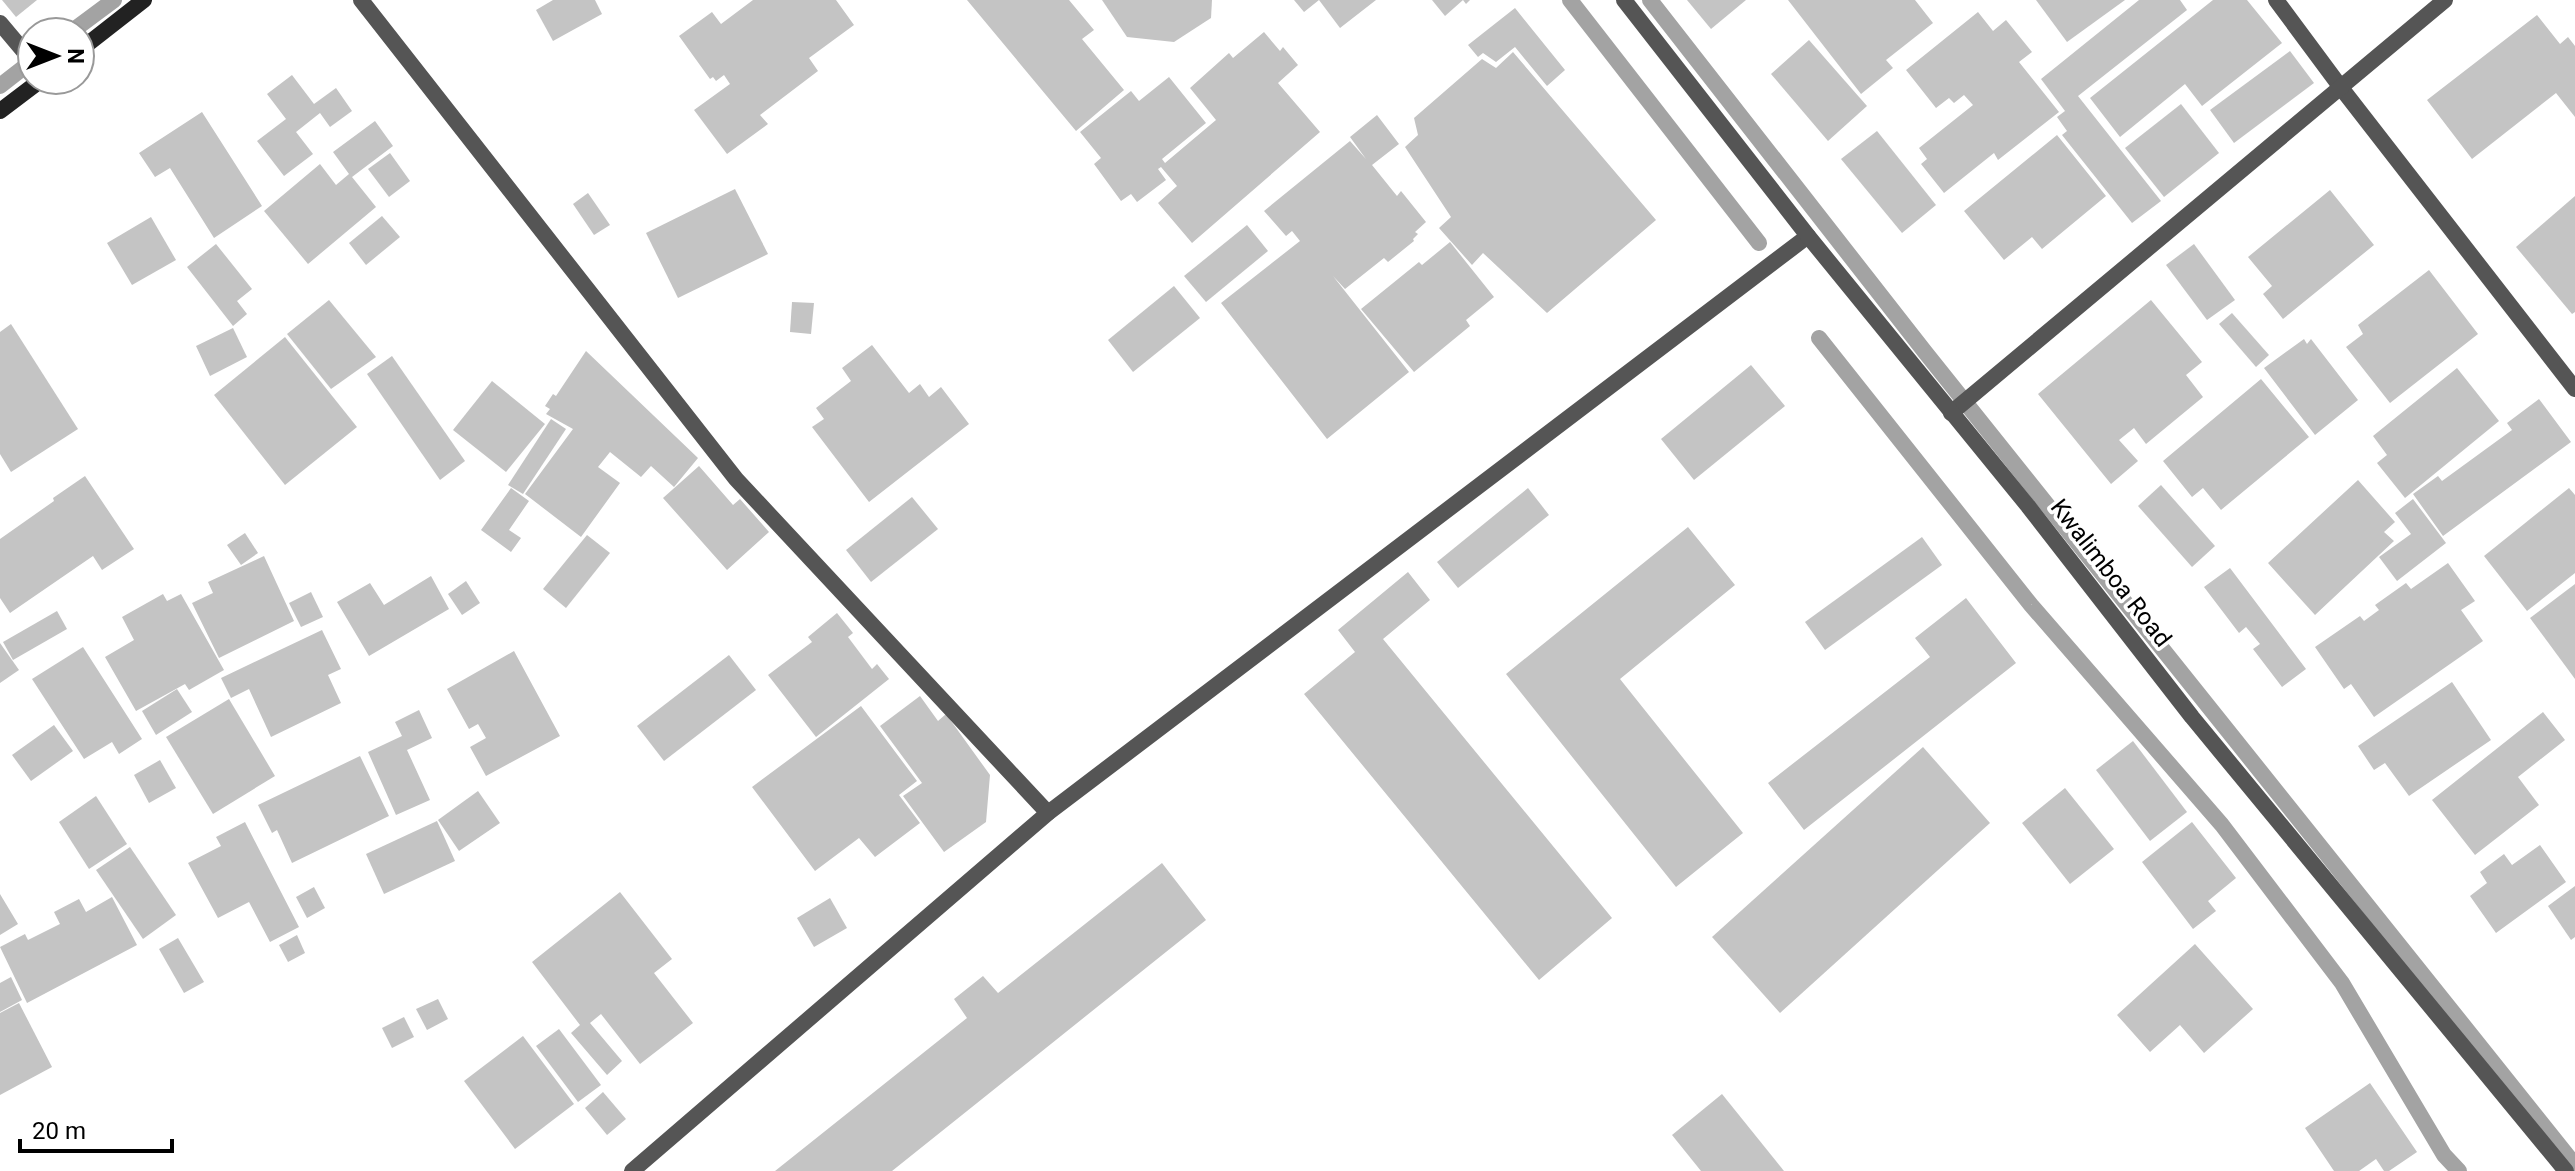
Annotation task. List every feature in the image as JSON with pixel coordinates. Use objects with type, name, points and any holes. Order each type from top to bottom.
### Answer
[{"type":"main road","points":[[96,38],[144,0]]},
{"type":"main road","points":[[0,111],[20,96]]},
{"type":"street","points":[[361,0],[736,479],[1048,813]]},
{"type":"street","name":"Kwalimboa Road","points":[[1624,0],[1808,236],[2028,506],[2192,717],[2566,1171]]},
{"type":"street","points":[[2276,0],[2575,389]]},
{"type":"street","points":[[1951,413],[2445,0]]},
{"type":"street","points":[[0,23],[16,42]]},
{"type":"street","points":[[639,1169],[1048,813],[1808,236]]},
{"type":"building","points":[[2,0],[37,0],[16,16]]},
{"type":"building","points":[[553,0],[595,0],[602,14],[553,41],[536,10]]},
{"type":"building","points":[[753,0],[836,0],[854,25],[809,58],[818,71],[760,115],[768,124],[727,154],[694,110],[730,84],[724,75],[716,81],[713,77],[710,79],[679,36],[712,12],[721,24]]},
{"type":"building","points":[[967,0],[1069,0],[1094,30],[1082,39],[1124,90],[1076,131]]},
{"type":"building","points":[[1102,0],[1212,0],[1211,18],[1174,42],[1127,37]]},
{"type":"building","points":[[1294,0],[1319,0],[1304,12]]},
{"type":"building","points":[[1319,0],[1376,0],[1340,28]]},
{"type":"building","points":[[1432,0],[1463,0],[1445,16]]},
{"type":"building","points":[[1687,0],[1746,0],[1711,29]]},
{"type":"building","points":[[1788,0],[1915,0],[1933,23],[1886,60],[1893,68],[1861,94]]},
{"type":"building","points":[[2036,0],[2125,0],[2067,42]]},
{"type":"building","points":[[2139,0],[2180,0],[2187,10],[2078,96],[2161,201],[2132,223],[2062,135],[2067,131],[2057,117],[2065,111],[2041,79]]},
{"type":"building","points":[[2213,0],[2247,0],[2282,43],[2202,106],[2185,84],[2120,137],[2090,98]]},
{"type":"building","points":[[1515,8],[1565,70],[1547,86],[1515,47],[1496,62],[1483,53],[1478,57],[1468,45]]},
{"type":"building","points":[[1978,12],[1993,31],[2006,20],[2032,52],[2019,62],[2059,112],[1998,160],[1994,153],[1944,193],[1921,164],[1927,159],[1919,148],[1973,105],[1964,95],[1954,103],[1949,98],[1936,108],[1906,70]]},
{"type":"building","points":[[2537,15],[2560,44],[2568,37],[2575,46],[2575,117],[2556,93],[2472,159],[2427,100]]},
{"type":"building","points":[[1264,32],[1280,51],[1283,47],[1298,65],[1278,83],[1320,132],[1192,243],[1158,203],[1177,186],[1161,167],[1158,169],[1166,180],[1137,202],[1131,194],[1121,201],[1094,164],[1101,158],[1080,132],[1131,91],[1139,101],[1169,77],[1206,123],[1162,159],[1165,163],[1216,120],[1190,88],[1229,53],[1233,58]]},
{"type":"building","points":[[1809,40],[1867,106],[1828,141],[1771,74]]},
{"type":"building","points":[[2290,51],[2314,83],[2234,143],[2210,110]]},
{"type":"building","points":[[1513,52],[1656,220],[1547,313],[1483,253],[1472,265],[1439,228],[1451,217],[1405,147],[1418,135],[1414,118],[1482,59],[1496,68]]},
{"type":"building","points":[[292,75],[314,104],[336,88],[352,111],[330,127],[320,113],[296,132],[313,154],[284,176],[257,141],[286,119],[267,94]]},
{"type":"building","points":[[2181,104],[2219,153],[2164,197],[2125,148]]},
{"type":"building","points":[[202,112],[262,206],[214,238],[170,168],[155,177],[139,153]]},
{"type":"building","points":[[1377,115],[1399,144],[1372,165],[1397,196],[1401,191],[1426,222],[1415,232],[1418,234],[1414,241],[1388,262],[1384,258],[1345,289],[1333,276],[1409,372],[1327,439],[1221,303],[1300,241],[1292,231],[1286,236],[1264,211],[1350,141],[1366,159],[1350,137]]},
{"type":"building","points":[[375,121],[393,146],[352,177],[376,207],[308,264],[264,211],[320,164],[336,185],[349,174],[333,152]]},
{"type":"building","points":[[1877,131],[1936,205],[1902,233],[1841,159]]},
{"type":"building","points":[[2057,135],[2106,196],[2042,249],[2032,237],[2004,260],[1964,211]]},
{"type":"building","points":[[390,153],[410,181],[389,197],[368,169]]},
{"type":"building","points":[[735,189],[768,254],[678,298],[646,233]]},
{"type":"building","points":[[2330,190],[2374,245],[2283,319],[2263,294],[2272,286],[2248,257]]},
{"type":"building","points":[[588,193],[610,225],[594,235],[573,204]]},
{"type":"building","points":[[2575,196],[2575,312],[2572,314],[2516,247]]},
{"type":"building","points":[[382,216],[400,237],[366,265],[349,243]]},
{"type":"building","points":[[151,217],[176,260],[132,285],[107,243]]},
{"type":"building","points":[[1247,225],[1268,251],[1206,302],[1184,276]]},
{"type":"building","points":[[1450,242],[1494,297],[1466,320],[1470,326],[1414,372],[1361,309],[1419,262],[1422,265]]},
{"type":"building","points":[[216,244],[252,289],[237,301],[247,314],[233,326],[187,267]]},
{"type":"building","points":[[2194,244],[2235,300],[2207,320],[2166,265]]},
{"type":"building","points":[[2429,270],[2478,334],[2390,403],[2346,347],[2363,334],[2358,325]]},
{"type":"building","points":[[1174,286],[1200,318],[1133,372],[1108,340]]},
{"type":"building","points":[[329,300],[376,357],[331,389],[287,334]]},
{"type":"building","points":[[2151,300],[2202,362],[2186,375],[2203,397],[2146,444],[2134,428],[2119,440],[2138,461],[2111,484],[2038,394]]},
{"type":"building","points":[[792,302],[814,303],[811,334],[790,332]]},
{"type":"building","points":[[2232,313],[2269,355],[2256,367],[2219,324]]},
{"type":"building","points":[[11,324],[78,429],[11,472],[0,454],[0,332]]},
{"type":"building","points":[[233,328],[247,357],[210,376],[196,346]]},
{"type":"building","points":[[285,337],[357,427],[285,485],[214,395]]},
{"type":"building","points":[[2304,339],[2307,344],[2311,339],[2358,400],[2315,435],[2264,368]]},
{"type":"building","points":[[872,345],[909,393],[920,384],[929,397],[941,387],[969,424],[869,502],[812,427],[824,419],[816,408],[851,381],[842,368]]},
{"type":"building","points":[[586,351],[698,458],[674,487],[651,466],[641,477],[610,452],[598,467],[620,483],[581,537],[525,494],[573,429],[546,414],[550,409],[545,406],[553,394],[556,396]]},
{"type":"building","points":[[392,356],[465,461],[440,480],[367,374]]},
{"type":"building","points":[[1751,365],[1785,406],[1694,480],[1661,439]]},
{"type":"building","points":[[2457,368],[2499,421],[2405,498],[2377,463],[2387,455],[2373,436]]},
{"type":"building","points":[[2261,379],[2309,437],[2221,510],[2203,488],[2192,497],[2163,461]]},
{"type":"building","points":[[492,381],[545,424],[506,472],[453,430]]},
{"type":"building","points":[[2539,399],[2571,442],[2443,536],[2413,494],[2438,476],[2442,481],[2512,430],[2507,423]]},
{"type":"building","points":[[551,419],[566,429],[523,494],[508,485]]},
{"type":"building","points":[[699,466],[733,505],[740,499],[769,532],[727,570],[663,498]]},
{"type":"building","points":[[85,476],[134,549],[102,570],[93,556],[10,613],[0,598],[0,539]]},
{"type":"building","points":[[2358,480],[2395,522],[2384,532],[2394,541],[2315,615],[2268,563]]},
{"type":"building","points":[[2161,485],[2215,546],[2192,567],[2138,506]]},
{"type":"building","points":[[511,488],[529,501],[509,530],[521,538],[511,552],[481,530]]},
{"type":"building","points":[[1528,488],[1549,515],[1458,588],[1437,562]]},
{"type":"building","points":[[2569,488],[2575,495],[2575,573],[2527,611],[2484,556]]},
{"type":"building","points":[[912,497],[938,529],[871,582],[846,550]]},
{"type":"building","points":[[2413,499],[2446,543],[2397,581],[2379,557],[2411,534],[2395,513]]},
{"type":"building","points":[[1688,527],[1735,585],[1620,679],[1743,833],[1676,887],[1506,674]]},
{"type":"building","points":[[245,533],[258,553],[241,565],[227,545]]},
{"type":"building","points":[[587,535],[610,553],[566,608],[543,589]]},
{"type":"building","points":[[1922,537],[1942,565],[1825,650],[1805,622]]},
{"type":"building","points":[[264,556],[294,621],[219,658],[192,603],[213,593],[208,582]]},
{"type":"building","points":[[2448,563],[2475,601],[2461,610],[2483,641],[2374,717],[2351,684],[2344,689],[2315,647],[2360,616],[2364,621],[2379,610],[2375,605],[2406,583],[2411,589]]},
{"type":"building","points":[[2230,568],[2306,669],[2282,687],[2253,649],[2260,644],[2246,627],[2239,633],[2204,587]]},
{"type":"building","points":[[1408,572],[1430,600],[1383,639],[1612,918],[1539,980],[1304,694],[1355,652],[1338,630]]},
{"type":"building","points":[[431,576],[449,609],[369,656],[337,602],[370,583],[384,605]]},
{"type":"building","points":[[466,581],[480,603],[462,615],[448,594]]},
{"type":"building","points":[[2575,584],[2575,679],[2530,618]]},
{"type":"building","points":[[311,592],[323,617],[301,627],[289,603]]},
{"type":"building","points":[[163,594],[167,601],[181,594],[224,670],[189,690],[185,684],[136,711],[105,657],[134,640],[122,617]]},
{"type":"building","points":[[1966,598],[2016,663],[1804,830],[1768,783],[1930,657],[1915,638]]},
{"type":"building","points":[[57,611],[67,629],[13,660],[3,642]]},
{"type":"building","points":[[837,613],[853,633],[848,637],[872,669],[877,664],[889,679],[816,737],[768,675],[812,642],[808,637]]},
{"type":"building","points":[[322,630],[341,669],[328,675],[341,703],[271,737],[249,689],[231,698],[221,678]]},
{"type":"building","points":[[0,643],[19,670],[0,683]]},
{"type":"building","points":[[83,647],[142,739],[119,754],[112,742],[84,759],[32,679]]},
{"type":"building","points":[[514,651],[560,736],[486,776],[470,747],[486,738],[478,724],[469,729],[447,689]]},
{"type":"building","points":[[729,655],[756,690],[664,761],[637,726]]},
{"type":"building","points":[[2452,682],[2491,740],[2409,796],[2385,763],[2374,770],[2358,746]]},
{"type":"building","points":[[177,689],[192,712],[156,735],[142,711]]},
{"type":"building","points":[[920,696],[938,721],[946,714],[990,775],[986,822],[944,852],[903,796],[922,783],[880,726]]},
{"type":"building","points":[[229,699],[275,776],[213,814],[166,737]]},
{"type":"building","points":[[861,706],[917,781],[899,795],[920,823],[875,857],[859,838],[815,871],[752,787]]},
{"type":"building","points":[[419,710],[432,738],[407,750],[430,800],[396,815],[368,752],[402,736],[395,722]]},
{"type":"building","points":[[2543,712],[2565,740],[2518,777],[2539,805],[2475,855],[2432,800]]},
{"type":"building","points":[[54,725],[73,751],[31,781],[12,755]]},
{"type":"building","points":[[2133,741],[2187,812],[2150,841],[2096,770]]},
{"type":"building","points":[[1923,747],[1990,823],[1780,1013],[1712,937]]},
{"type":"building","points":[[360,756],[389,816],[292,863],[277,830],[272,833],[258,805]]},
{"type":"building","points":[[160,760],[176,788],[149,803],[134,775]]},
{"type":"building","points":[[2065,788],[2114,849],[2070,884],[2022,823]]},
{"type":"building","points":[[478,791],[500,823],[459,851],[438,820]]},
{"type":"building","points":[[96,796],[127,844],[89,869],[59,822]]},
{"type":"building","points":[[437,821],[455,861],[384,894],[366,854]]},
{"type":"building","points":[[245,822],[299,927],[270,942],[249,902],[218,918],[188,863],[221,846],[216,837]]},
{"type":"building","points":[[2192,822],[2236,878],[2208,901],[2216,911],[2193,929],[2142,862]]},
{"type":"building","points":[[2540,845],[2566,882],[2496,933],[2470,896],[2487,883],[2480,872],[2504,854],[2512,865]]},
{"type":"building","points":[[130,847],[176,915],[143,939],[96,870]]},
{"type":"building","points":[[1162,863],[1206,920],[892,1171],[775,1171],[967,1018],[954,999],[983,976],[998,993]]},
{"type":"building","points":[[2575,886],[2575,937],[2571,940],[2548,906]]},
{"type":"building","points":[[314,887],[325,908],[307,918],[296,897]]},
{"type":"building","points":[[620,892],[672,959],[654,973],[693,1023],[640,1064],[601,1014],[590,1023],[622,1061],[607,1075],[571,1033],[580,1025],[532,962]]},
{"type":"building","points":[[0,894],[18,924],[0,935]]},
{"type":"building","points":[[112,897],[137,945],[27,1003],[0,947],[25,934],[28,940],[60,924],[54,912],[79,899],[86,912]]},
{"type":"building","points":[[830,898],[847,928],[814,947],[797,918]]},
{"type":"building","points":[[297,935],[305,953],[288,962],[279,945]]},
{"type":"building","points":[[178,938],[204,982],[184,993],[159,949]]},
{"type":"building","points":[[2195,944],[2253,1009],[2204,1053],[2180,1025],[2150,1052],[2117,1015]]},
{"type":"building","points":[[11,977],[22,1000],[0,1012],[0,983]]},
{"type":"building","points":[[438,999],[448,1019],[427,1030],[416,1009]]},
{"type":"building","points":[[19,1003],[52,1067],[0,1095],[0,1013]]},
{"type":"building","points":[[404,1017],[414,1037],[392,1048],[382,1028]]},
{"type":"building","points":[[559,1029],[601,1085],[578,1102],[536,1046]]},
{"type":"building","points":[[523,1036],[574,1104],[515,1149],[464,1081]]},
{"type":"building","points":[[2370,1083],[2417,1152],[2389,1171],[2384,1171],[2376,1159],[2359,1171],[2334,1171],[2305,1128]]},
{"type":"building","points":[[603,1092],[626,1119],[607,1135],[585,1108]]},
{"type":"building","points":[[1722,1094],[1784,1171],[1701,1171],[1672,1135]]},
{"type":"waterway","points":[[92,16],[114,0]]},
{"type":"waterway","points":[[1570,0],[1759,243]]},
{"type":"waterway","points":[[1650,0],[1925,352],[2575,1165]]},
{"type":"waterway","points":[[0,86],[16,74]]},
{"type":"waterway","points":[[1819,338],[2031,605],[2222,825],[2342,983],[2444,1155],[2459,1171]]}]
